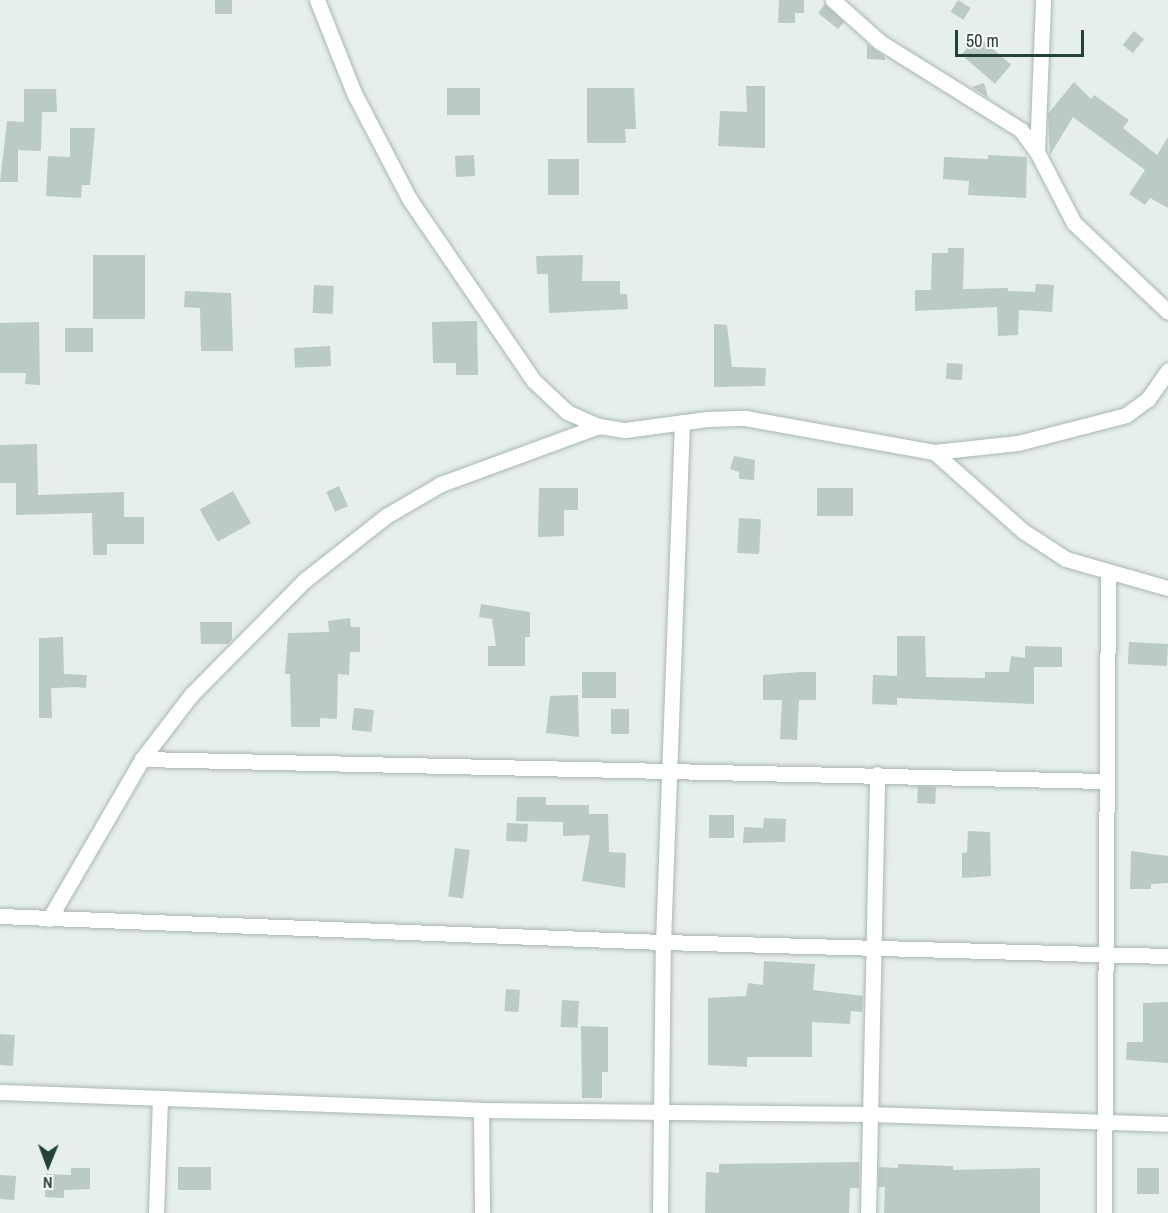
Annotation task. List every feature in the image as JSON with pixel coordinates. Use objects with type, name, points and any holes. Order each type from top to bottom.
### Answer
[{"type":"street","points":[[316,0],[354,93],[410,200],[534,381],[567,412],[599,426],[625,430],[682,422],[745,418],[934,452],[1018,442],[1126,415],[1148,399],[1168,370]]},
{"type":"street","points":[[833,0],[880,42],[1003,116],[1021,130],[1037,152],[1074,223],[1168,312]]},
{"type":"street","points":[[1037,152],[1042,0]]},
{"type":"street","points":[[660,1213],[663,942],[682,422]]},
{"type":"street","points":[[49,919],[142,759],[191,694],[247,634],[305,580],[386,516],[441,484],[599,426]]},
{"type":"street","points":[[934,452],[1023,531],[1066,559],[1168,588]]},
{"type":"street","points":[[1104,1213],[1108,572]]},
{"type":"street","points":[[142,759],[669,769],[1106,781]]},
{"type":"street","points":[[868,1213],[871,945],[877,774]]},
{"type":"street","points":[[0,916],[663,942],[871,945],[1168,956]]},
{"type":"street","points":[[0,1092],[482,1110],[870,1114],[1168,1124]]},
{"type":"street","points":[[156,1213],[160,1098]]},
{"type":"street","points":[[482,1110],[482,1213]]},
{"type":"building","points":[[215,0],[232,0],[232,14],[215,14]]},
{"type":"building","points":[[779,0],[804,0],[804,13],[795,13],[795,23],[778,23]]},
{"type":"building","points":[[958,0],[971,8],[963,20],[951,12]]},
{"type":"building","points":[[825,4],[844,22],[838,29],[818,13]]},
{"type":"building","points":[[1134,31],[1144,39],[1133,53],[1123,45]]},
{"type":"building","points":[[978,36],[1011,65],[995,84],[962,55]]},
{"type":"building","points":[[867,44],[885,57],[885,60],[867,59]]},
{"type":"building","points":[[1074,82],[1091,99],[1094,95],[1129,120],[1123,128],[1157,155],[1168,137],[1168,208],[1150,198],[1145,205],[1129,194],[1145,170],[1073,117],[1050,155],[1048,114]]},
{"type":"building","points":[[984,83],[988,97],[972,87]]},
{"type":"building","points":[[746,86],[765,86],[765,148],[718,146],[720,111],[747,112]]},
{"type":"building","points":[[447,88],[480,88],[480,115],[447,115]]},
{"type":"building","points":[[587,88],[634,88],[636,129],[625,129],[626,143],[587,143]]},
{"type":"building","points":[[24,89],[56,89],[57,112],[42,112],[41,151],[18,150],[18,182],[0,182],[7,121],[24,122]]},
{"type":"building","points":[[70,128],[95,128],[90,185],[82,185],[81,198],[46,196],[48,156],[70,157]]},
{"type":"building","points":[[474,155],[475,176],[456,177],[455,156]]},
{"type":"building","points":[[988,155],[1027,157],[1026,198],[968,195],[969,181],[943,179],[944,157],[988,159]]},
{"type":"building","points":[[548,159],[579,159],[579,195],[548,195]]},
{"type":"building","points":[[948,248],[964,248],[963,289],[1008,288],[1008,291],[1035,292],[1036,284],[1054,285],[1052,312],[1019,310],[1018,335],[998,336],[997,307],[915,311],[915,290],[931,290],[932,253],[948,253]]},
{"type":"building","points":[[93,255],[145,255],[145,319],[93,319]]},
{"type":"building","points":[[583,255],[582,281],[620,281],[620,294],[627,294],[628,309],[549,313],[548,274],[537,274],[536,256]]},
{"type":"building","points":[[314,285],[334,286],[333,314],[313,313]]},
{"type":"building","points":[[185,291],[231,293],[233,351],[201,351],[200,308],[184,307]]},
{"type":"building","points":[[477,321],[478,375],[456,375],[456,363],[433,363],[432,322]]},
{"type":"building","points":[[39,322],[40,385],[25,384],[26,373],[0,373],[0,323]]},
{"type":"building","points":[[714,324],[727,325],[732,367],[766,368],[765,386],[714,387]]},
{"type":"building","points":[[65,328],[93,328],[93,352],[65,352]]},
{"type":"building","points":[[330,346],[331,366],[295,368],[294,348]]},
{"type":"building","points":[[947,363],[963,364],[962,380],[946,379]]},
{"type":"building","points":[[37,444],[38,495],[124,492],[124,517],[144,517],[144,544],[107,544],[107,555],[93,555],[92,513],[16,515],[16,483],[0,483],[0,445]]},
{"type":"building","points":[[734,456],[755,460],[754,480],[739,479],[739,472],[730,469]]},
{"type":"building","points":[[339,486],[348,506],[335,512],[326,492]]},
{"type":"building","points":[[539,488],[578,488],[578,510],[564,510],[564,536],[538,537]]},
{"type":"building","points":[[817,488],[853,488],[853,516],[817,516]]},
{"type":"building","points":[[233,491],[251,523],[218,542],[200,509]]},
{"type":"building","points":[[739,518],[761,519],[759,554],[737,553]]},
{"type":"building","points":[[481,604],[530,612],[530,637],[525,637],[525,666],[488,666],[488,646],[496,646],[492,619],[479,617]]},
{"type":"building","points":[[350,618],[351,627],[360,627],[360,652],[350,652],[349,675],[338,674],[337,719],[320,718],[320,727],[291,727],[290,674],[285,674],[288,633],[329,632],[328,621]]},
{"type":"building","points":[[200,622],[232,622],[232,640],[228,644],[201,644]]},
{"type":"building","points":[[897,636],[925,636],[926,677],[985,678],[985,672],[1009,672],[1011,656],[1025,658],[1025,646],[1062,647],[1062,667],[1034,667],[1034,704],[897,698],[897,705],[872,704],[873,675],[897,676]]},
{"type":"building","points":[[63,637],[64,674],[87,675],[86,688],[51,688],[52,718],[39,718],[39,638]]},
{"type":"building","points":[[1129,642],[1168,644],[1167,666],[1128,664]]},
{"type":"building","points":[[582,672],[616,672],[616,698],[582,698]]},
{"type":"building","points":[[816,672],[816,700],[799,700],[797,740],[780,739],[782,700],[763,700],[763,675]]},
{"type":"building","points":[[578,695],[579,737],[546,733],[550,696]]},
{"type":"building","points":[[354,708],[374,710],[372,732],[352,730]]},
{"type":"building","points":[[611,709],[629,709],[629,734],[611,734]]},
{"type":"building","points":[[918,786],[936,787],[935,804],[917,803]]},
{"type":"building","points":[[517,797],[546,797],[546,805],[589,805],[589,814],[608,814],[609,852],[626,853],[625,888],[582,881],[590,835],[563,836],[563,822],[516,821]]},
{"type":"building","points":[[709,815],[734,815],[734,838],[709,838]]},
{"type":"building","points":[[764,818],[786,819],[785,842],[743,843],[744,827],[763,828]]},
{"type":"building","points":[[507,823],[528,824],[527,842],[506,841]]},
{"type":"building","points":[[968,831],[990,832],[991,876],[962,878],[962,853],[967,852]]},
{"type":"building","points":[[455,848],[470,850],[463,899],[448,897]]},
{"type":"building","points":[[1131,851],[1168,856],[1168,883],[1151,884],[1151,889],[1130,889]]},
{"type":"building","points":[[764,961],[815,964],[813,990],[863,996],[862,1012],[851,1011],[850,1024],[812,1022],[812,1057],[747,1057],[747,1067],[708,1065],[708,998],[746,996],[748,983],[763,985]]},
{"type":"building","points":[[506,989],[520,990],[518,1012],[504,1011]]},
{"type":"building","points":[[562,1000],[579,1001],[578,1028],[561,1027]]},
{"type":"building","points":[[1168,1002],[1168,1063],[1126,1060],[1127,1042],[1143,1042],[1143,1003]]},
{"type":"building","points":[[581,1026],[608,1027],[608,1072],[602,1072],[602,1098],[582,1098]]},
{"type":"building","points":[[0,1034],[15,1035],[13,1066],[0,1065]]},
{"type":"building","points":[[859,1162],[859,1188],[850,1188],[849,1213],[705,1213],[706,1172],[719,1173],[719,1164]]},
{"type":"building","points":[[898,1164],[953,1166],[953,1170],[1040,1168],[1040,1213],[884,1213],[885,1187],[878,1187],[879,1167],[898,1168]]},
{"type":"building","points":[[178,1167],[211,1167],[211,1190],[178,1190]]},
{"type":"building","points":[[71,1168],[90,1168],[90,1189],[64,1190],[64,1198],[45,1197],[46,1174],[71,1175]]},
{"type":"building","points":[[1137,1168],[1159,1168],[1159,1194],[1137,1194]]},
{"type":"building","points":[[0,1175],[16,1176],[14,1200],[0,1199]]}]
